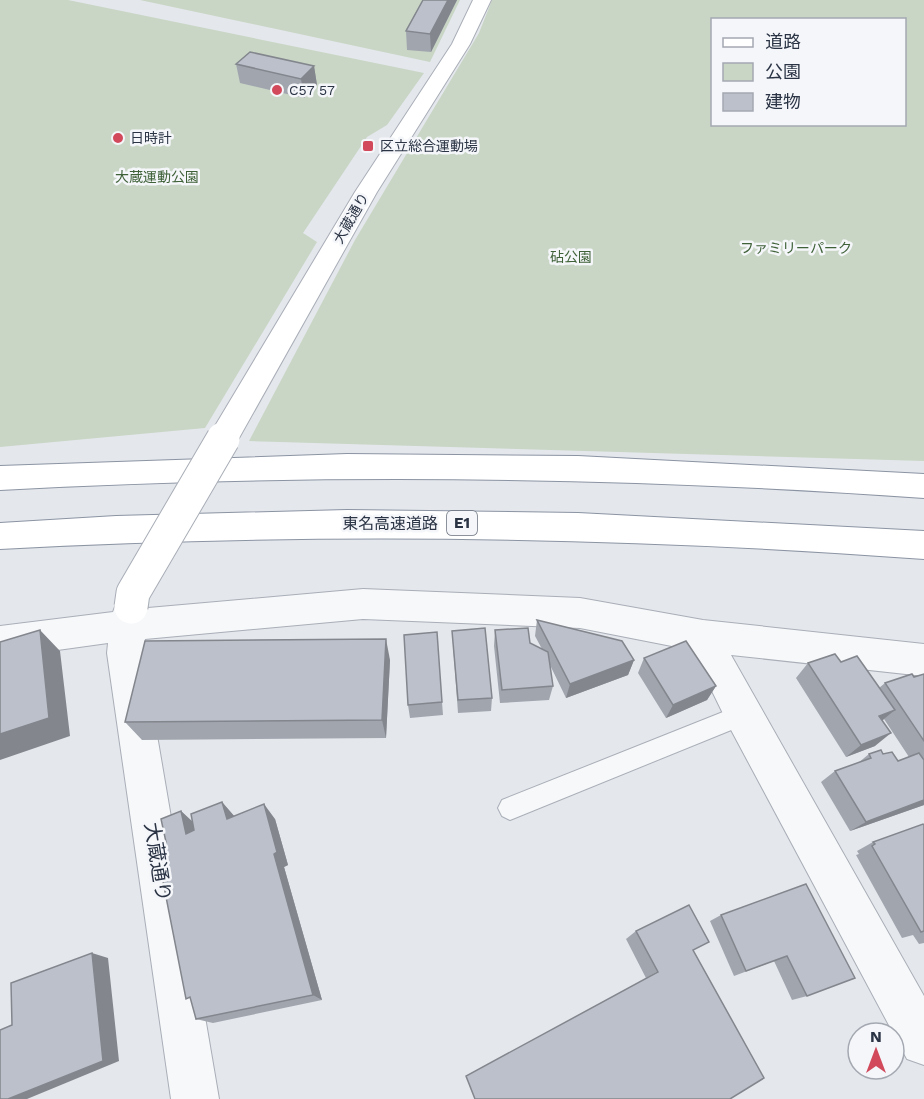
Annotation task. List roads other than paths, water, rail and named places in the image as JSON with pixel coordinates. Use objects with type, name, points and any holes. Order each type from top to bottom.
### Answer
[{"type":"main road","name":"大蔵通り","points":[[130,616],[133,593],[366,192],[456,53],[482,0]]},
{"type":"main road","points":[[0,478],[115,471],[298,465],[478,466],[683,472],[924,486]]},
{"type":"main road","name":"東名高速道路","points":[[0,536],[105,529],[473,523],[666,529],[924,545]]},
{"type":"street","points":[[0,642],[130,616],[363,604],[580,613],[704,636],[924,660]]},
{"type":"street","name":"大蔵通り","points":[[130,616],[125,653],[195,1099]]},
{"type":"street","points":[[704,636],[742,715],[924,1042]]},
{"type":"lane","points":[[510,808],[742,715]]},
{"type":"place","name":"C57 57","points":[[277,90]]},
{"type":"place","name":"日時計","points":[[118,138]]},
{"type":"place","name":"区立総合運動場","points":[[368,146]]},
{"type":"park label","name":"大蔵運動公園","points":[[157,177]]},
{"type":"park label","name":"ファミリーパーク","points":[[796,248]]},
{"type":"park label","name":"砧公園","points":[[571,257]]}]
